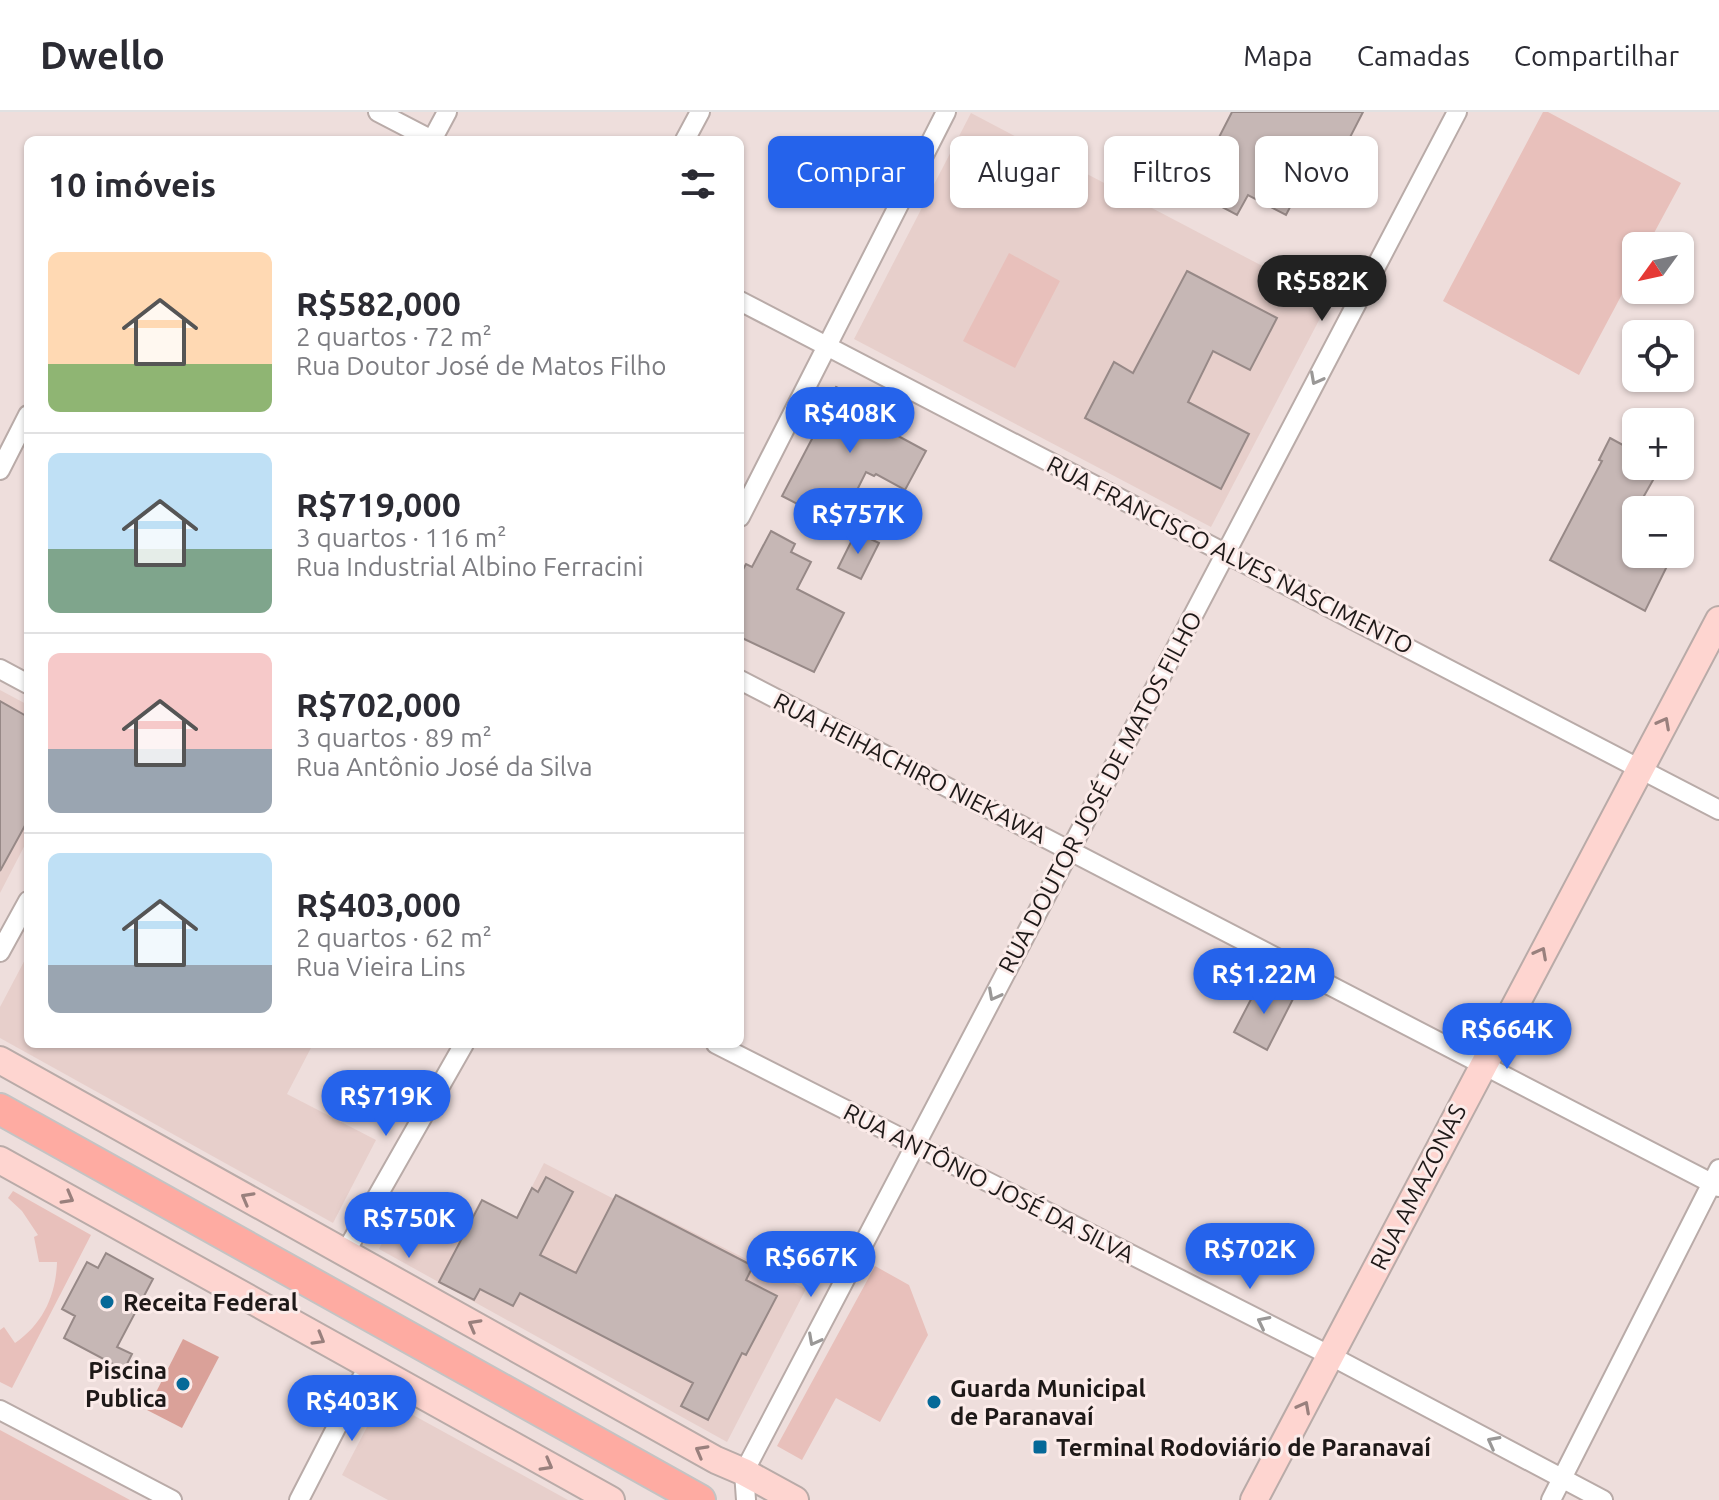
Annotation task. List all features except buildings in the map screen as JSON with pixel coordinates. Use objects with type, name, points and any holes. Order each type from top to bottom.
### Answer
[{"type":"main road","points":[[0,1109],[700,1500]]},
{"type":"street","points":[[378,112],[424,136]]},
{"type":"street","points":[[434,136],[447,112]]},
{"type":"street","points":[[687,136],[700,112]]},
{"type":"street","points":[[744,509],[946,112]]},
{"type":"street","name":"RUA DOUTOR JOSÉ DE MATOS FILHO","points":[[744,1472],[1457,112]]},
{"type":"street","name":"RUA FRANCISCO ALVES NASCIMENTO","points":[[744,303],[1719,810]]},
{"type":"street","points":[[0,470],[24,423]]},
{"type":"street","name":"RUA AMAZONAS","points":[[1254,1500],[1719,620]]},
{"type":"street","points":[[0,669],[24,682]]},
{"type":"street","name":"RUA HEIHACHIRO NIEKAWA","points":[[744,682],[1483,1063],[1717,1180]]},
{"type":"street","points":[[0,952],[24,908]]},
{"type":"street","points":[[345,1253],[462,1048]]},
{"type":"street","name":"RUA ANTÔNIO JOSÉ DA SILVA","points":[[724,1048],[1331,1356],[1603,1500]]},
{"type":"street","points":[[0,1060],[716,1460],[795,1500]]},
{"type":"street","points":[[0,1160],[611,1500]]},
{"type":"street","points":[[1551,1500],[1717,1180]]},
{"type":"street","points":[[299,1500],[368,1366]]},
{"type":"street","points":[[0,1410],[172,1500]]},
{"type":"street","points":[[744,1472],[746,1500]]},
{"type":"shaded area","points":[[1543,112],[1681,183],[1655,232],[1622,232],[1622,294],[1579,375],[1443,301]]},
{"type":"shaded area","points":[[971,113],[1015,136],[959,136]]},
{"type":"shaded area","points":[[950,154],[950,208],[1088,208],[1088,174],[1104,183],[1104,208],[1152,208],[1329,301],[1211,527],[854,339],[922,208],[934,208],[934,184]]},
{"type":"shaded area","points":[[1009,253],[1060,281],[1015,368],[963,341]]},
{"type":"shaded area","points":[[0,690],[24,703],[24,847],[0,893]]},
{"type":"shaded area","points":[[24,962],[24,1048],[311,1048],[287,1094],[376,1140],[333,1223],[0,1038],[0,1007]]},
{"type":"shaded area","points":[[544,1163],[614,1199],[617,1194],[806,1289],[727,1442],[379,1249],[402,1203],[462,1234],[480,1201],[515,1220]]},
{"type":"shaded area","points":[[13,1191],[91,1235],[12,1388],[0,1382],[0,1330],[4,1327],[15,1343],[33,1327],[51,1297],[57,1262],[39,1262],[34,1237],[38,1235],[22,1211],[8,1198]]},
{"type":"shaded area","points":[[875,1266],[909,1285],[928,1335],[880,1422],[836,1398],[802,1460],[777,1446]]},
{"type":"shaded area","name":"Piscina Publica","points":[[183,1339],[219,1357],[182,1428],[147,1410]]},
{"type":"shaded area","points":[[382,1398],[568,1500],[388,1500],[342,1475]]},
{"type":"shaded area","points":[[0,1430],[130,1500],[0,1500]]},
{"type":"place","name":"Receita Federal","points":[[107,1302]]},
{"type":"place","name":"Piscina Publica","points":[[183,1384]]},
{"type":"place","name":"Guarda Municipal de Paranavaí","points":[[934,1402]]},
{"type":"place","name":"Terminal Rodoviário de Paranavaí","points":[[1040,1447]]}]
